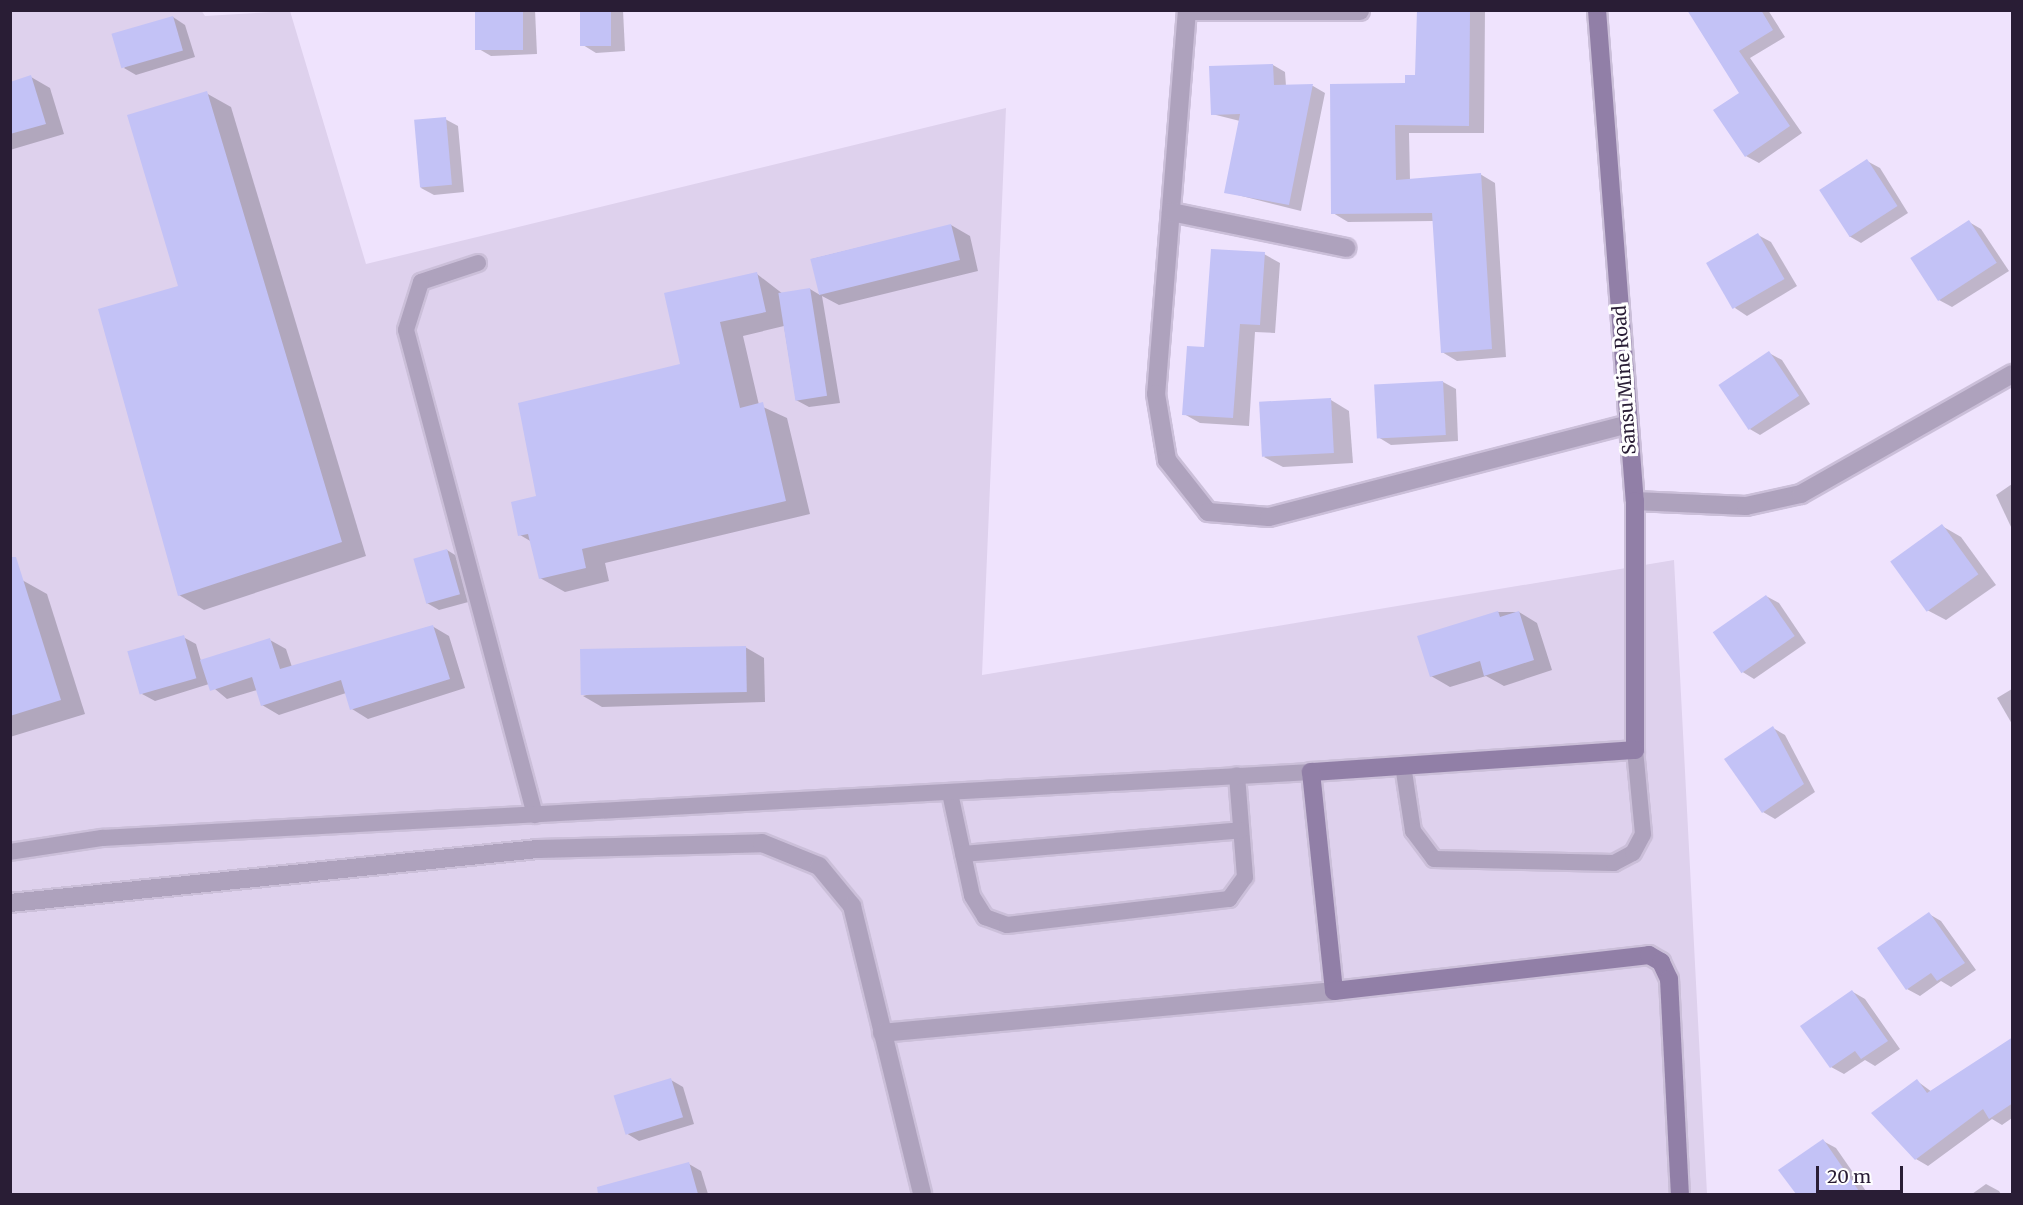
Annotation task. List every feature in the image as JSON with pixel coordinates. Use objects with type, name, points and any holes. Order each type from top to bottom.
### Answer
[{"type":"street","name":"Sansu Mine Road","points":[[1597,10],[1635,501],[1635,750]]},
{"type":"street","points":[[1360,11],[1187,11],[1156,394],[1167,459],[1208,512],[1269,517],[1628,424]]},
{"type":"street","points":[[1171,212],[1346,248]]},
{"type":"street","points":[[1635,501],[1746,506],[1801,494],[2013,374]]},
{"type":"street","points":[[1334,991],[1311,772],[1635,750]]},
{"type":"street","points":[[10,903],[538,849],[762,843],[819,866],[837,882],[852,906],[922,1194]]},
{"type":"street","points":[[882,1033],[1334,991],[1649,955],[1661,962],[1669,979],[1680,1194]]},
{"type":"lane","points":[[478,262],[421,282],[406,330],[535,814]]},
{"type":"lane","points":[[1403,765],[1413,831],[1434,859],[1614,863],[1633,853],[1643,834],[1635,750]]},
{"type":"lane","points":[[10,852],[102,838],[1311,772]]},
{"type":"lane","points":[[950,793],[972,896],[985,917],[1007,925],[1229,899],[1245,877],[1237,776]]},
{"type":"lane","points":[[963,854],[1241,830]]},
{"type":"shaded area","points":[[201,10],[205,16],[290,11],[366,264],[1006,108],[982,675],[1674,560],[1707,1194],[11,1194],[10,11]]},
{"type":"building","points":[[475,10],[523,10],[523,50],[475,50]]},
{"type":"building","points":[[580,10],[611,10],[611,46],[580,46]]},
{"type":"building","points":[[1417,10],[1470,10],[1469,126],[1395,125],[1396,180],[1481,173],[1492,349],[1441,353],[1432,213],[1331,214],[1330,84],[1405,83],[1405,75],[1415,75]]},
{"type":"building","points":[[1687,10],[1761,10],[1773,30],[1739,51],[1790,126],[1745,157],[1713,110],[1739,93]]},
{"type":"building","points":[[173,16],[183,51],[121,68],[111,34]]},
{"type":"building","points":[[1273,64],[1274,85],[1313,84],[1289,205],[1224,193],[1240,114],[1211,115],[1209,66]]},
{"type":"building","points":[[31,75],[46,124],[10,134],[10,82]]},
{"type":"building","points":[[207,91],[342,542],[178,596],[98,309],[178,286],[127,115]]},
{"type":"building","points":[[446,117],[452,185],[420,188],[414,120]]},
{"type":"building","points":[[1867,159],[1897,206],[1850,237],[1819,190]]},
{"type":"building","points":[[1969,220],[1997,263],[1938,301],[1910,258]]},
{"type":"building","points":[[951,224],[960,260],[819,295],[810,259]]},
{"type":"building","points":[[1758,233],[1784,279],[1733,309],[1706,263]]},
{"type":"building","points":[[1211,249],[1265,252],[1260,325],[1240,324],[1233,418],[1182,415],[1187,346],[1204,347]]},
{"type":"building","points":[[757,272],[766,312],[720,322],[740,408],[763,402],[786,501],[582,549],[586,568],[539,579],[528,534],[518,536],[511,502],[536,496],[518,403],[680,364],[664,293]]},
{"type":"building","points":[[810,288],[827,396],[795,401],[778,293]]},
{"type":"building","points":[[1769,351],[1799,396],[1749,430],[1718,385]]},
{"type":"building","points":[[1443,381],[1446,435],[1377,439],[1374,385]]},
{"type":"building","points":[[1331,398],[1334,453],[1262,457],[1259,402]]},
{"type":"building","points":[[1942,524],[1978,574],[1927,612],[1890,562]]},
{"type":"building","points":[[447,549],[460,594],[426,604],[413,559]]},
{"type":"building","points":[[10,557],[16,557],[61,700],[10,716]]},
{"type":"building","points":[[1766,595],[1795,636],[1741,673],[1713,632]]},
{"type":"building","points":[[1498,611],[1500,617],[1519,611],[1534,660],[1484,676],[1480,661],[1430,677],[1417,636]]},
{"type":"building","points":[[433,625],[450,679],[350,710],[341,680],[261,706],[252,677],[210,691],[200,660],[270,638],[280,669]]},
{"type":"building","points":[[184,635],[196,678],[140,695],[127,651]]},
{"type":"building","points":[[746,646],[747,692],[581,695],[580,649]]},
{"type":"building","points":[[1773,726],[1804,784],[1762,813],[1724,759]]},
{"type":"building","points":[[1929,912],[1965,963],[1937,981],[1931,973],[1906,990],[1877,948]]},
{"type":"building","points":[[1852,990],[1888,1041],[1861,1059],[1855,1051],[1830,1068],[1800,1026]]},
{"type":"building","points":[[2013,1037],[2013,1103],[1989,1119],[1983,1109],[1915,1160],[1871,1113],[1917,1079],[1927,1093]]},
{"type":"building","points":[[671,1078],[683,1117],[626,1135],[614,1096]]},
{"type":"building","points":[[1823,1139],[1861,1194],[1796,1194],[1778,1170]]},
{"type":"building","points":[[689,1162],[698,1194],[598,1194],[597,1187]]}]
